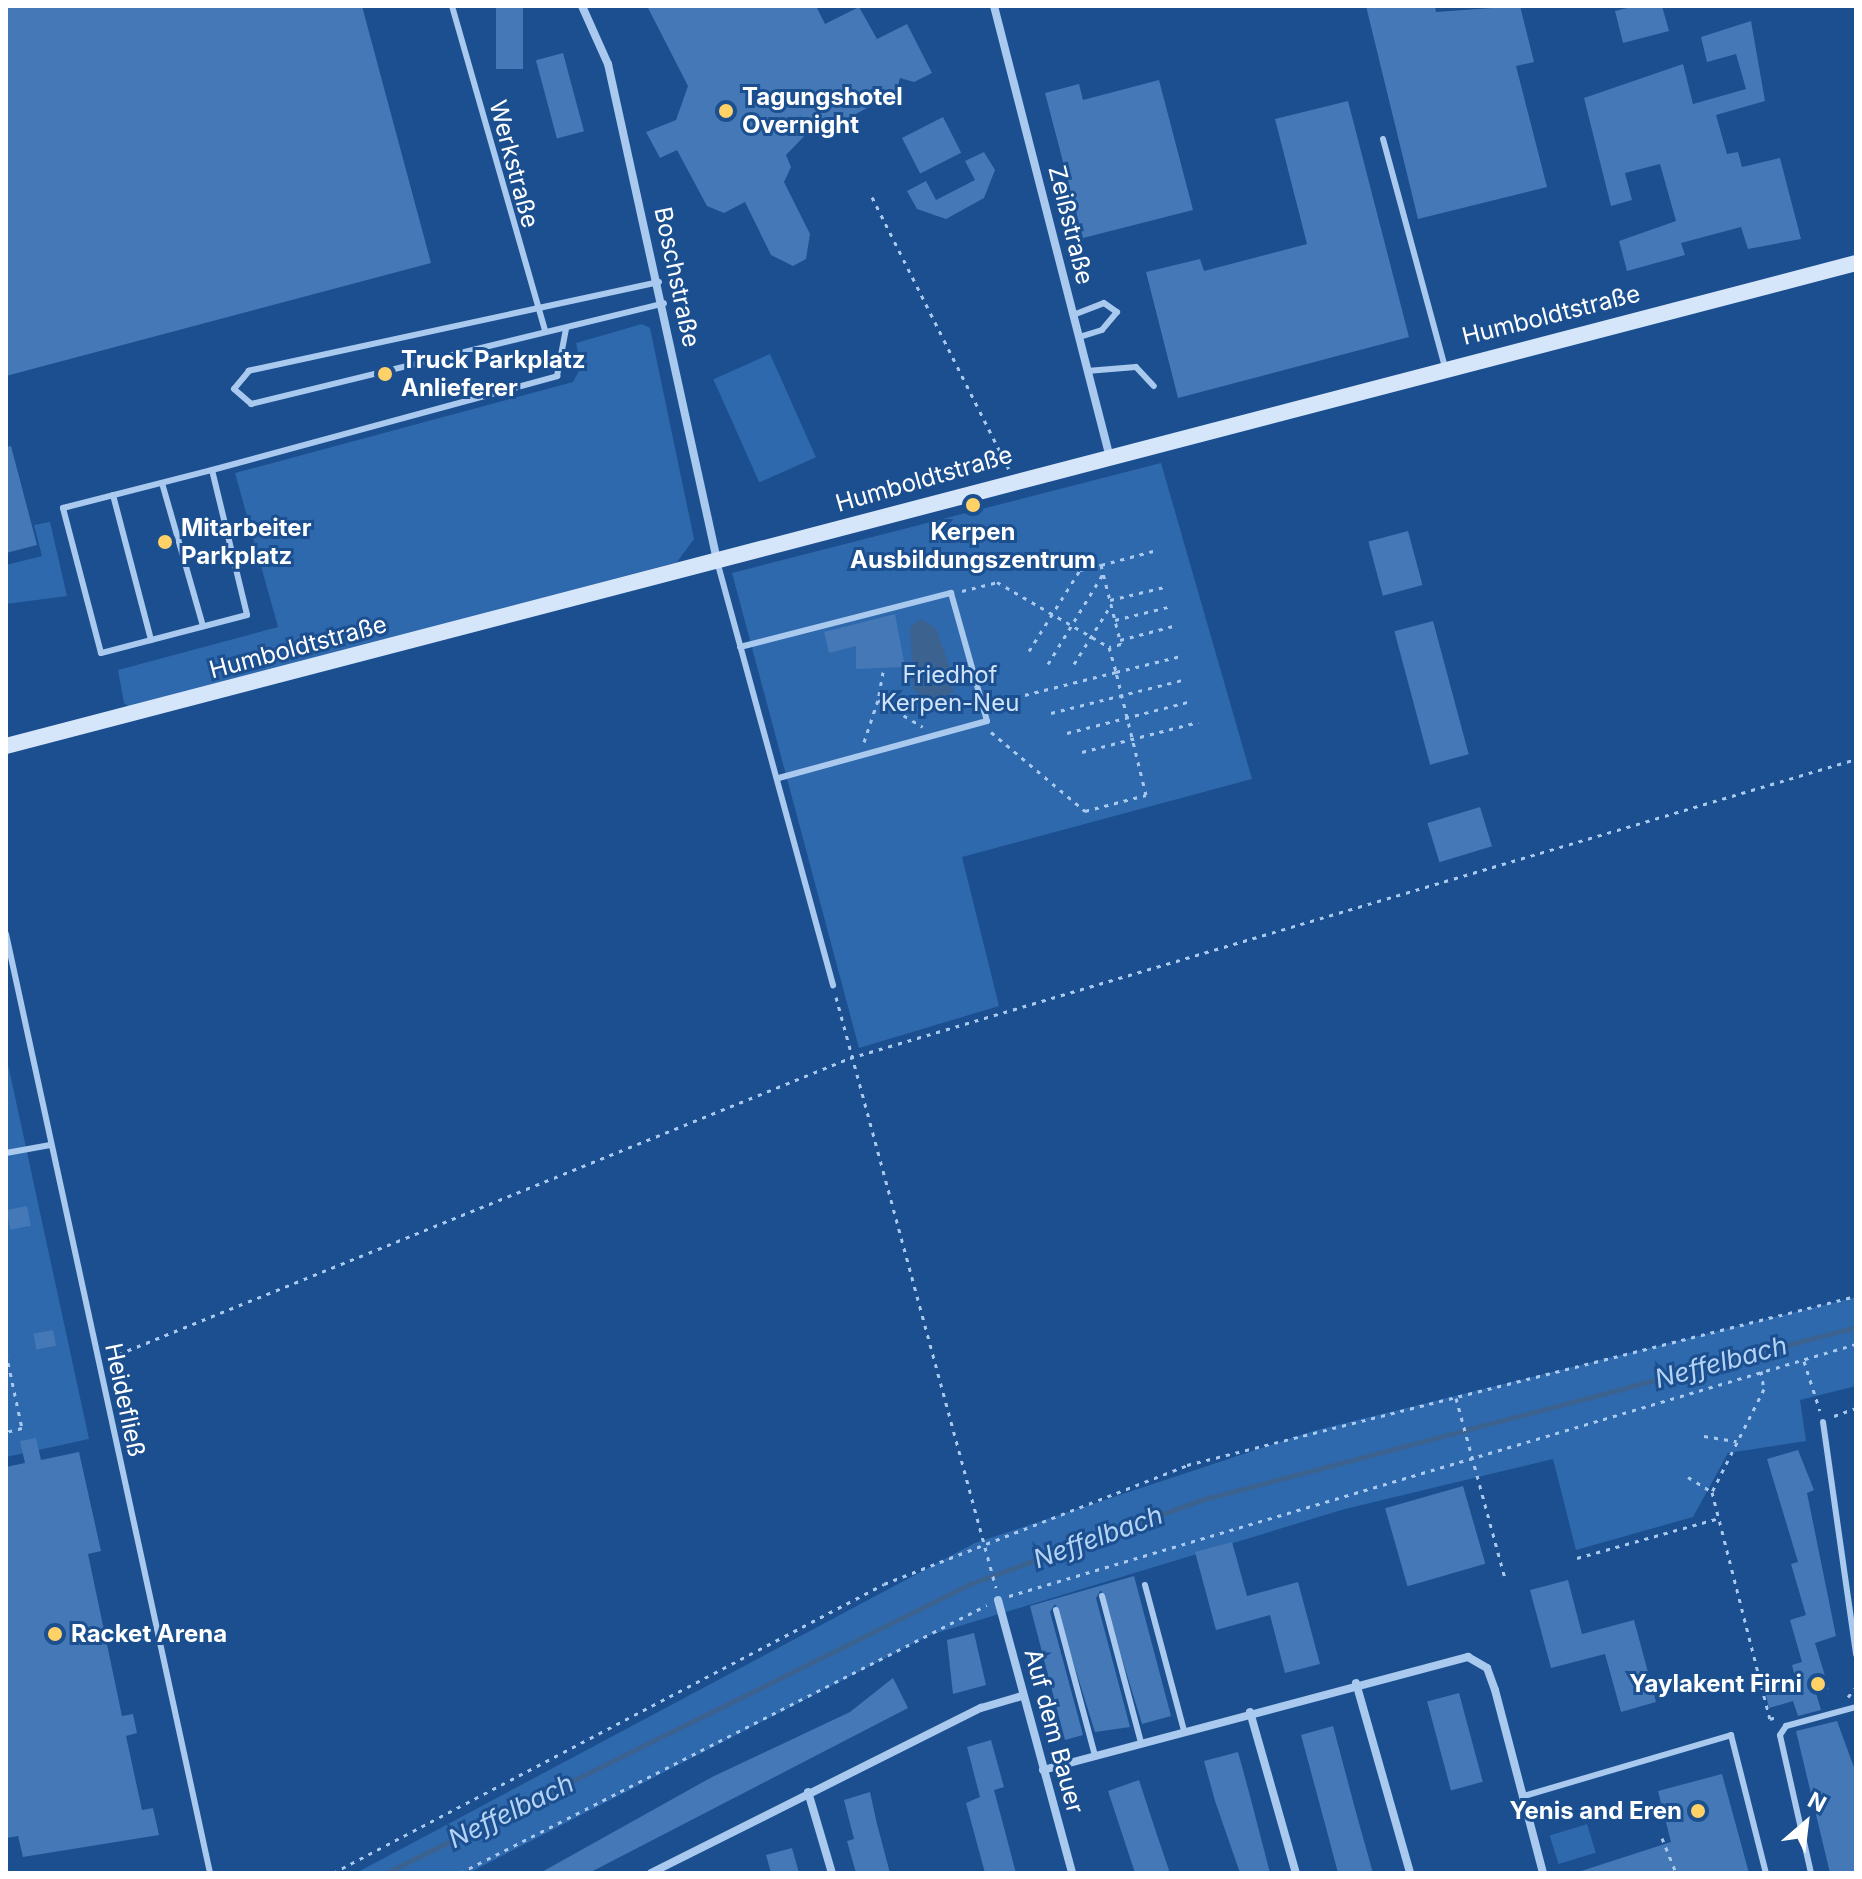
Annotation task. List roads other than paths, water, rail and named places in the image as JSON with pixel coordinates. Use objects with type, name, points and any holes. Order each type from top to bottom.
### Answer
[{"type":"street","name":"Boschstraße","points":[[582,6],[608,64],[664,303],[717,561]]},
{"type":"street","name":"Zeißstraße","points":[[994,6],[1109,453]]},
{"type":"street","name":"Humboldtstraße","points":[[6,746],[717,561],[1109,453],[1856,263]]},
{"type":"street","name":"Auf dem Bauer","points":[[998,1600],[1072,1873]]},
{"type":"street","points":[[1043,1770],[1454,1657],[1480,1662],[1495,1690],[1543,1873]]},
{"type":"street","points":[[1356,1683],[1410,1873]]},
{"type":"street","points":[[651,1873],[981,1708],[1022,1696]]},
{"type":"street","points":[[1250,1712],[1296,1873]]},
{"type":"street","points":[[808,1792],[832,1873]]},
{"type":"lane","name":"Werkstraße","points":[[452,6],[536,309],[545,331]]},
{"type":"lane","points":[[1383,139],[1445,367]]},
{"type":"lane","points":[[659,282],[249,371],[234,389],[251,404],[664,303]]},
{"type":"lane","points":[[1073,315],[1104,303],[1117,312],[1102,330],[1079,337]]},
{"type":"lane","points":[[212,470],[247,615],[101,653],[63,508],[557,376],[566,329]]},
{"type":"lane","points":[[1087,371],[1136,367],[1154,386]]},
{"type":"lane","points":[[162,483],[203,626]]},
{"type":"lane","points":[[113,495],[151,640]]},
{"type":"lane","points":[[717,561],[779,778],[833,985]]},
{"type":"lane","points":[[740,647],[951,593],[987,721],[934,733],[779,778]]},
{"type":"lane","name":"Heidefließ","points":[[6,934],[210,1873]]},
{"type":"lane","points":[[6,1153],[50,1145]]},
{"type":"lane","points":[[1823,1422],[1856,1655]]},
{"type":"lane","points":[[1145,1585],[1184,1731]]},
{"type":"lane","points":[[1102,1596],[1141,1743]]},
{"type":"lane","points":[[1056,1610],[1095,1756]]},
{"type":"lane","points":[[1811,1873],[1780,1735],[1786,1726],[1856,1707]]},
{"type":"lane","points":[[1524,1796],[1731,1735],[1766,1873]]},
{"type":"waterway","name":"Neffelbach","points":[[386,1873],[970,1584],[1201,1500],[1856,1327]]},
{"type":"place","name":"Tagungshotel Overnight","points":[[726,111]]},
{"type":"place","name":"Truck Parkplatz Anlieferer","points":[[385,374]]},
{"type":"place","name":"Kerpen Ausbildungszentrum","points":[[973,505]]},
{"type":"place","name":"Mitarbeiter Parkplatz","points":[[165,542]]},
{"type":"place","name":"Racket Arena","points":[[55,1634]]},
{"type":"place","name":"Yaylakent Firni","points":[[1818,1684]]},
{"type":"place","name":"Yenis and Eren","points":[[1698,1811]]},
{"type":"park label","name":"Friedhof Kerpen-Neu","points":[[950,689]]}]
